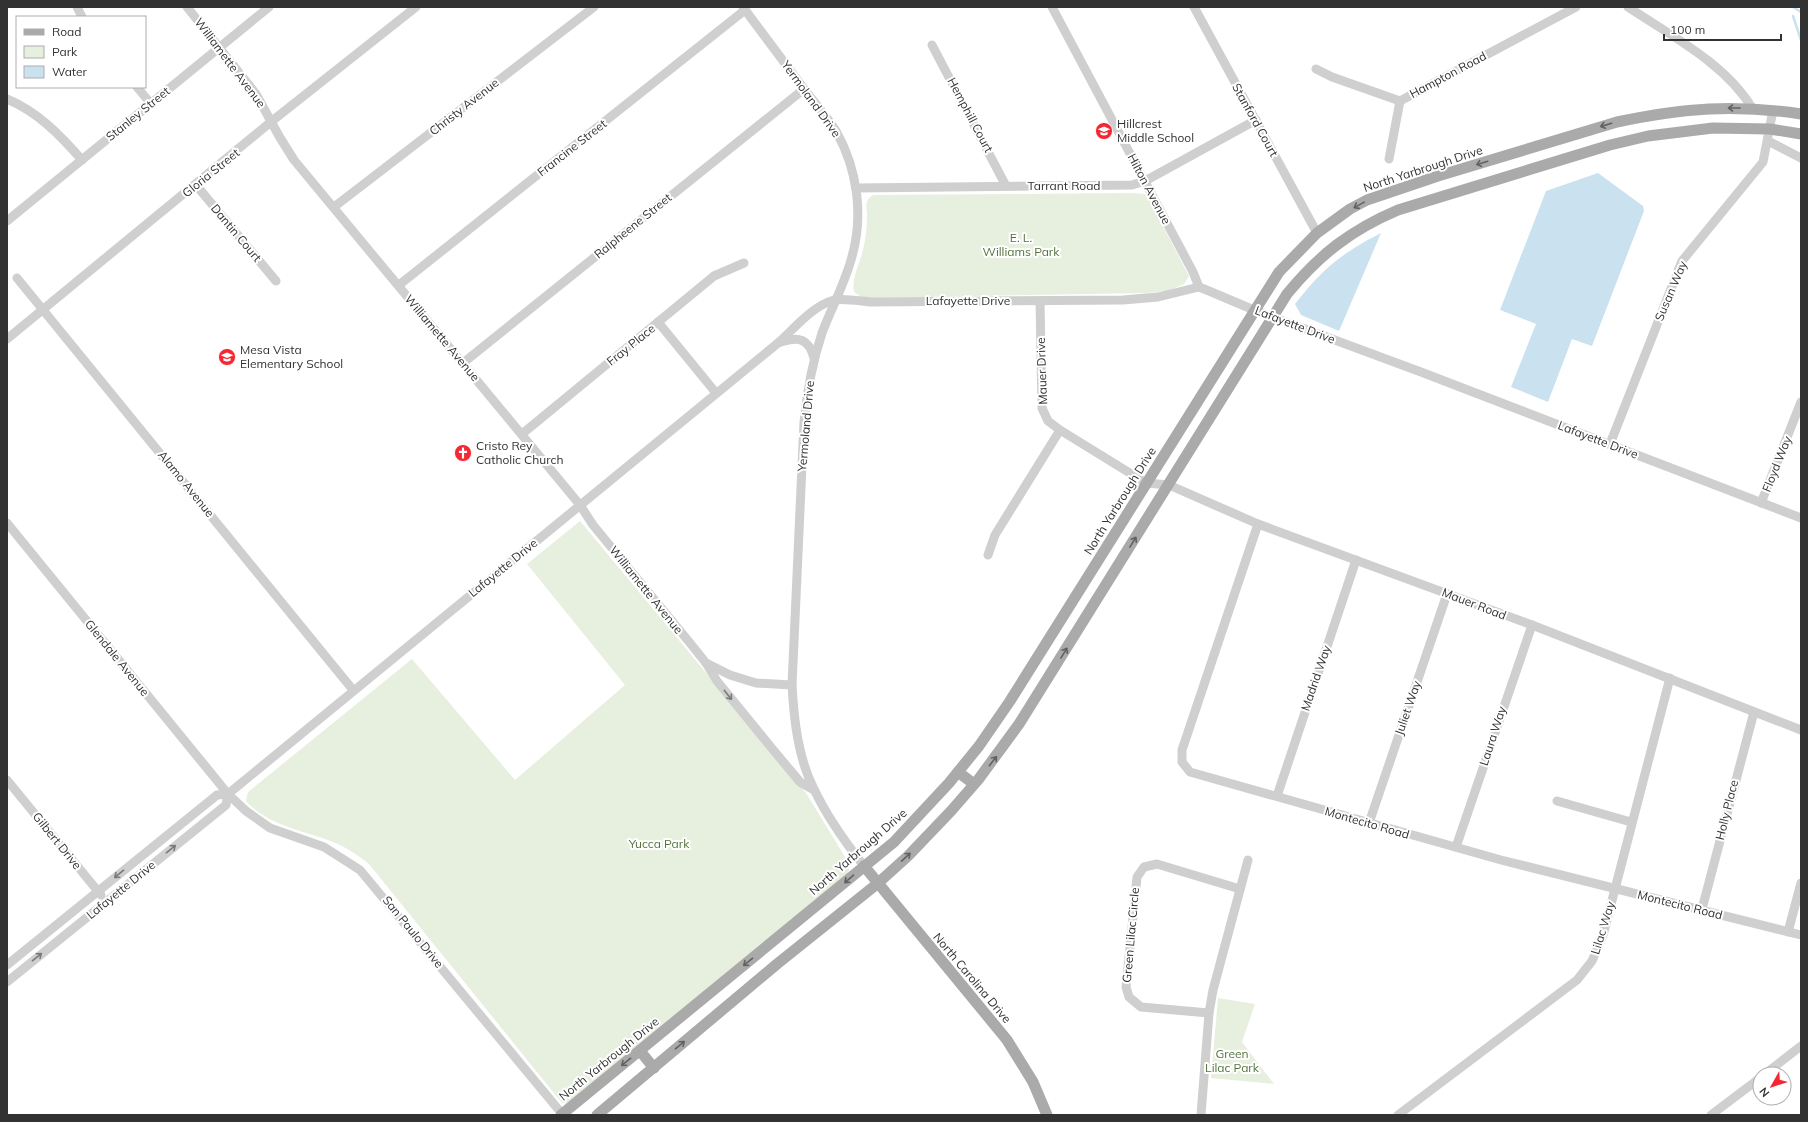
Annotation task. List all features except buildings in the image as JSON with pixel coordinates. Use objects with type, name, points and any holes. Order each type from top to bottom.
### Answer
[{"type":"main road","name":"North Yarbrough Drive","points":[[562,1115],[864,866],[910,826],[958,772],[979,746],[1010,701],[1279,272],[1317,233],[1350,209],[1387,192],[1589,130],[1647,116],[1704,108],[1752,108],[1801,114]]},
{"type":"main road","points":[[597,1115],[877,884],[930,834],[974,784],[1019,724],[1287,294],[1305,272],[1326,252],[1349,234],[1372,221],[1398,210],[1610,145],[1648,136],[1713,128],[1770,129],[1801,134]]},
{"type":"main road","points":[[958,772],[974,784]]},
{"type":"main road","name":"North Carolina Drive","points":[[864,866],[877,884],[1006,1040],[1033,1082],[1047,1115]]},
{"type":"main road","points":[[640,1051],[654,1068]]},
{"type":"street","points":[[77,7],[82,16]]},
{"type":"street","name":"Williamette Avenue","points":[[187,7],[256,94],[294,160],[580,505],[593,524],[706,663],[717,681],[795,776],[800,782],[814,790],[845,842],[864,866]]},
{"type":"street","name":"Stanley Street","points":[[9,216],[82,160],[269,7]]},
{"type":"street","name":"Gloria Street","points":[[7,339],[272,121],[416,7]]},
{"type":"street","name":"Christy Avenue","points":[[334,207],[594,7]]},
{"type":"street","name":"Hilton Avenue","points":[[1052,7],[1193,272],[1199,287]]},
{"type":"street","name":"Stanford Court","points":[[1194,7],[1317,233]]},
{"type":"street","name":"Hampton Road","points":[[1316,69],[1332,77],[1400,100],[1576,7]]},
{"type":"street","points":[[1628,7],[1714,67],[1740,90],[1752,108]]},
{"type":"street","name":"Yermoland Drive","points":[[744,9],[838,134],[850,163],[856,188],[858,206],[857,234],[851,260],[814,358],[807,392],[804,422],[792,686],[798,740],[814,790]]},
{"type":"street","name":"Francine Street","points":[[399,285],[744,9]]},
{"type":"street","name":"Hemphill Court","points":[[932,45],[1006,186]]},
{"type":"street","points":[[138,88],[151,104]]},
{"type":"street","name":"Ralpheene Street","points":[[463,363],[804,88]]},
{"type":"street","points":[[7,99],[31,112],[45,122],[60,135],[82,160]]},
{"type":"street","points":[[1389,159],[1400,100]]},
{"type":"street","name":"Susan Way","points":[[1610,444],[1682,261],[1763,162],[1773,110]]},
{"type":"street","name":"Tarrant Road","points":[[856,188],[1124,185],[1145,181],[1256,120]]},
{"type":"street","points":[[1768,141],[1801,158]]},
{"type":"street","name":"Dantin Court","points":[[196,185],[276,281]]},
{"type":"street","name":"Fray Place","points":[[522,434],[714,276],[744,263]]},
{"type":"street","name":"Alamo Avenue","points":[[17,278],[353,690]]},
{"type":"street","name":"Lafayette Drive","points":[[7,964],[217,795],[228,794],[778,343],[822,305],[835,300],[871,302],[1100,301],[1158,297],[1199,287],[1254,310],[1610,444],[1761,504],[1801,518]]},
{"type":"street","name":"Mauer Drive","points":[[1040,301],[1042,408],[1048,420],[1060,430],[1146,483]]},
{"type":"street","points":[[658,322],[716,393]]},
{"type":"street","name":"Lafayette Drive","points":[[778,343],[794,338],[802,340],[812,350],[814,358]]},
{"type":"street","name":"Floyd Way","points":[[1761,504],[1801,402]]},
{"type":"street","points":[[988,555],[995,535],[1060,430]]},
{"type":"street","name":"Mauer Road","points":[[1146,483],[1169,485],[1258,524],[1532,625],[1801,730]]},
{"type":"street","name":"Glendale Avenue","points":[[7,523],[228,794]]},
{"type":"street","name":"Montecito Road","points":[[1258,524],[1181,756],[1184,766],[1194,774],[1456,847],[1702,909],[1732,919],[1801,935]]},
{"type":"street","name":"Madrid Way","points":[[1277,796],[1356,560]]},
{"type":"street","name":"Juliet Way","points":[[1369,823],[1447,594]]},
{"type":"street","name":"Laura Way","points":[[1456,847],[1532,625]]},
{"type":"street","name":"Williamette Avenue","points":[[706,663],[730,675],[756,683],[792,686]]},
{"type":"street","name":"Lilac Way","points":[[1398,1115],[1572,983],[1585,971],[1598,950],[1670,678]]},
{"type":"street","name":"Holly Place","points":[[1702,909],[1754,712]]},
{"type":"street","name":"Gilbert Drive","points":[[7,780],[106,901]]},
{"type":"street","name":"Lafayette Drive","points":[[7,982],[226,805],[228,794]]},
{"type":"street","name":"San Paulo Drive","points":[[228,794],[246,811],[270,828],[324,847],[360,870],[562,1115]]},
{"type":"street","points":[[1556,800],[1631,822]]},
{"type":"street","points":[[1200,1115],[1209,1013],[1220,960],[1248,860]]},
{"type":"street","name":"Green Lilac Circle","points":[[1209,1013],[1141,1007],[1129,997],[1126,987],[1137,876],[1144,867],[1157,864],[1240,889]]},
{"type":"street","points":[[1788,932],[1801,883]]},
{"type":"street","points":[[1775,1066],[1801,1046]]},
{"type":"street","points":[[1711,1115],[1752,1084]]},
{"type":"green space","name":"E. L. Williams Park","points":[[1146,194],[1189,276],[1184,284],[1168,291],[1146,293],[863,298],[854,292],[853,287],[855,276],[866,236],[866,208],[869,199],[873,195]]},
{"type":"green space","name":"Yucca Park","points":[[580,521],[806,793],[850,865],[848,874],[571,1102],[562,1103],[369,864],[340,845],[290,828],[267,818],[246,801],[248,792],[412,659],[515,780],[625,685],[527,564]]},
{"type":"green space","name":"Green Lilac Park","points":[[1218,998],[1255,1004],[1242,1042],[1274,1084],[1211,1078]]},
{"type":"water","points":[[1598,173],[1643,206],[1644,211],[1592,346],[1572,339],[1548,402],[1511,387],[1536,324],[1500,310],[1546,191]]},
{"type":"water","points":[[1381,233],[1339,331],[1301,315],[1295,304],[1314,281],[1344,255]]},
{"type":"waterway","points":[[1793,7],[1801,12]]},
{"type":"waterway","points":[[1793,16],[1801,40]]},
{"type":"place","name":"Hillcrest Middle School","points":[[1104,131]]},
{"type":"place","name":"Mesa Vista Elementary School","points":[[227,357]]},
{"type":"place","name":"Cristo Rey Catholic Church","points":[[463,453]]}]
